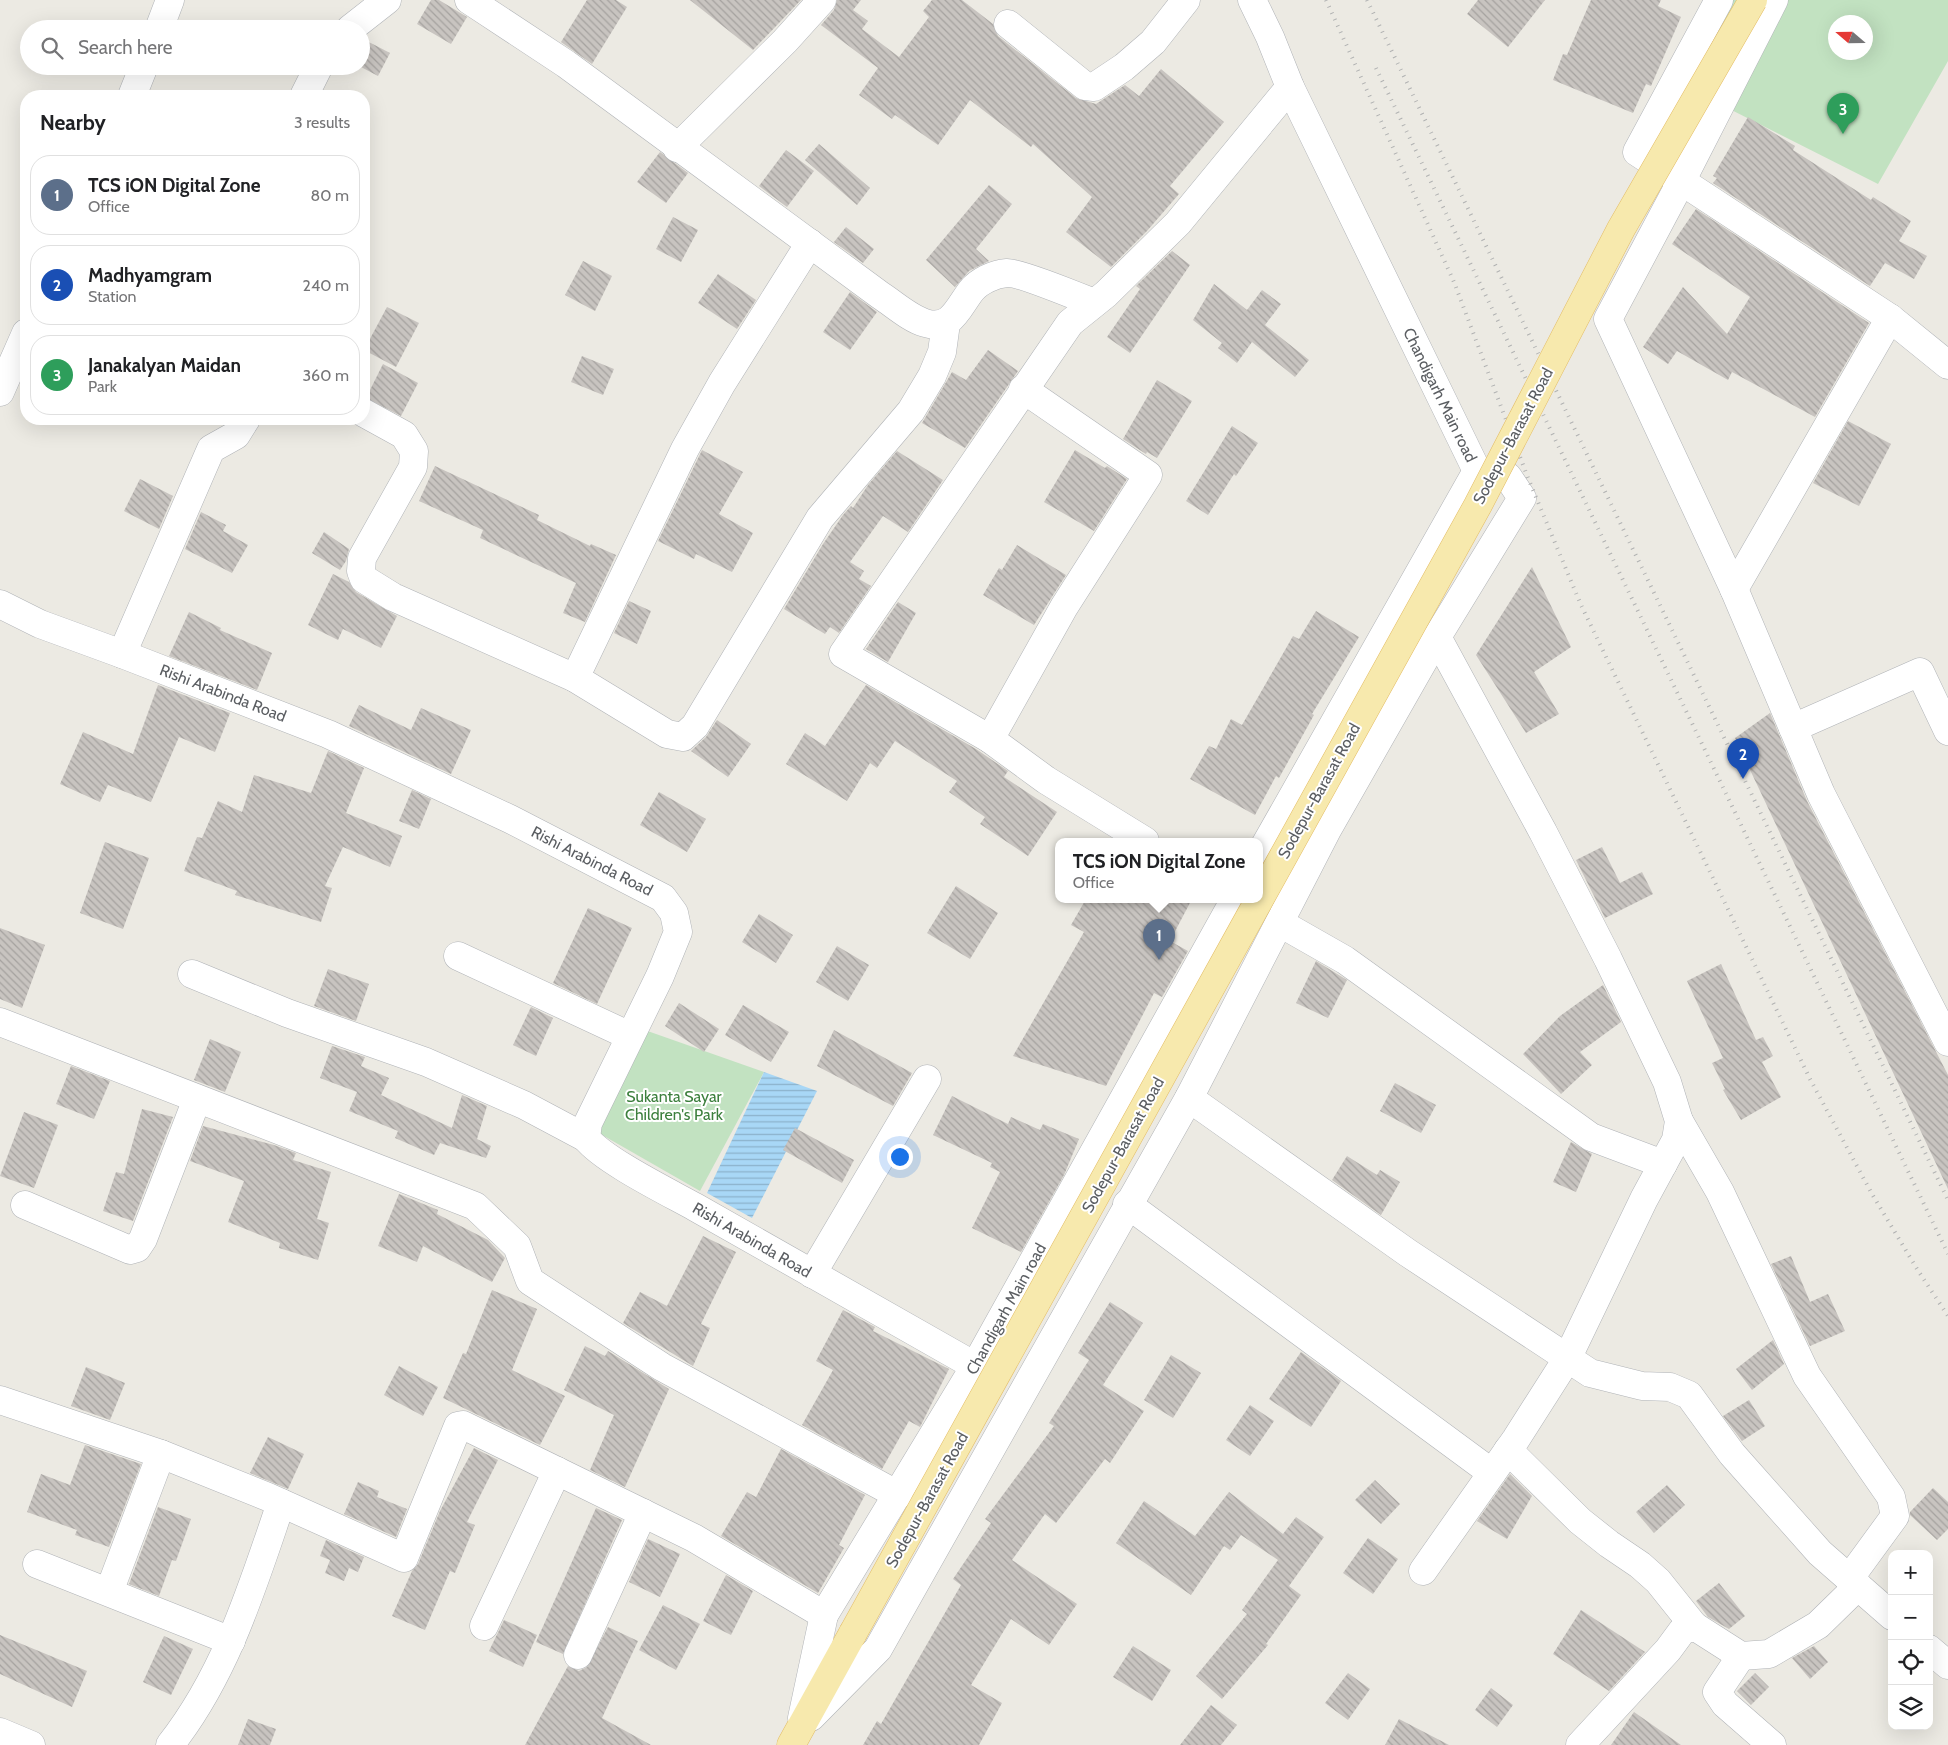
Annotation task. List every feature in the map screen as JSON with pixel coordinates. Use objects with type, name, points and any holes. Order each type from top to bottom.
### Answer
[{"type":"main road","name":"Sodepur-Barasat Road","points":[[1263,892],[1478,504],[1622,229],[1753,0]]},
{"type":"main road","name":"Sodepur-Barasat Road","points":[[796,1736],[1257,903]]},
{"type":"street","points":[[162,20],[170,0]]},
{"type":"street","points":[[361,20],[387,0]]},
{"type":"street","points":[[469,0],[566,64],[677,148],[913,316],[935,325],[946,323],[958,313],[971,291],[982,281],[1009,272],[1094,302]]},
{"type":"street","points":[[677,148],[785,41],[822,0]]},
{"type":"street","points":[[1008,24],[1085,86],[1094,87],[1124,67],[1153,42],[1186,0]]},
{"type":"street","name":"Chandigarh Main road","points":[[1252,0],[1270,37],[1290,87],[1477,471],[1263,849]]},
{"type":"street","points":[[1719,0],[1637,152],[1890,318],[1948,365]]},
{"type":"street","points":[[1774,0],[1608,320],[1734,589],[1821,794],[1872,890],[1948,1042]]},
{"type":"street","points":[[134,90],[140,75]]},
{"type":"street","points":[[307,90],[315,75]]},
{"type":"street","points":[[1141,838],[1046,780],[990,739],[843,654],[1070,323],[1106,294],[1178,223],[1290,87]]},
{"type":"street","points":[[575,678],[685,449],[722,383],[810,243]]},
{"type":"street","points":[[1734,589],[1890,318]]},
{"type":"street","points":[[370,416],[404,435],[414,451],[413,467],[362,558],[361,571],[364,579],[393,597],[575,678],[667,734],[684,737],[695,726],[820,518],[911,411],[932,376],[942,352],[946,323]]},
{"type":"street","points":[[0,392],[20,347]]},
{"type":"street","points":[[990,739],[1064,607],[1148,475],[1023,389]]},
{"type":"street","points":[[122,654],[211,449],[236,435],[242,425]]},
{"type":"street","points":[[796,1736],[878,1649],[1127,1204],[1189,1098],[1327,830],[1437,637],[1522,498],[1508,477],[1477,471]]},
{"type":"street","name":"Rishi Arabinda Road","points":[[0,604],[40,624],[328,734],[518,823],[663,898],[674,913],[678,932],[660,976],[588,1123],[586,1138],[592,1146],[604,1154],[975,1366]]},
{"type":"street","points":[[1437,637],[1543,832],[1608,959],[1667,1082],[1679,1121],[1720,1192],[1807,1376],[1891,1497],[1896,1516],[1853,1582],[1818,1625],[1796,1640],[1769,1654],[1741,1656],[1694,1626],[1658,1581],[1640,1565],[1608,1544],[1580,1521],[1508,1450]]},
{"type":"street","points":[[1793,728],[1920,672],[1948,731]]},
{"type":"street","name":"Chandigarh Main road","points":[[796,1736],[824,1615],[975,1366],[1233,903]]},
{"type":"street","points":[[1280,923],[1345,960],[1592,1137],[1663,1164]]},
{"type":"street","points":[[458,956],[630,1036]]},
{"type":"street","points":[[192,974],[287,1014],[426,1062],[524,1105],[586,1138]]},
{"type":"street","points":[[0,1022],[474,1206],[517,1246],[530,1281],[662,1367],[898,1495]]},
{"type":"street","points":[[812,1274],[927,1078]]},
{"type":"street","points":[[1189,1098],[1408,1253],[1590,1373],[1642,1386],[1670,1387],[1689,1395],[1732,1454],[1820,1553],[1888,1613]]},
{"type":"street","points":[[25,1205],[130,1250],[137,1248],[197,1099]]},
{"type":"street","points":[[1423,1571],[1508,1450],[1567,1359],[1676,1140],[1679,1121]]},
{"type":"street","points":[[1127,1204],[1492,1473]]},
{"type":"street","points":[[0,1400],[161,1454],[281,1503],[404,1558],[458,1426],[463,1425],[694,1538],[824,1615]]},
{"type":"street","points":[[109,1592],[161,1454]]},
{"type":"street","points":[[484,1626],[556,1471]]},
{"type":"street","points":[[170,1745],[192,1717],[239,1624],[281,1503]]},
{"type":"street","points":[[578,1655],[643,1513]]},
{"type":"street","points":[[37,1564],[231,1641]]},
{"type":"street","points":[[1580,1745],[1668,1650],[1682,1631],[1694,1626]]},
{"type":"street","points":[[1933,1652],[1948,1665]]},
{"type":"street","points":[[1741,1656],[1717,1692],[1726,1704],[1772,1745]]},
{"type":"street","points":[[0,1732],[31,1745]]},
{"type":"green space","points":[[1725,0],[1948,0],[1948,61],[1878,184],[1680,84]]},
{"type":"green space","name":"Sukanta Sayar Children's Park","points":[[639,1028],[764,1072],[700,1191],[597,1132]]},
{"type":"water","points":[[764,1072],[817,1091],[752,1218],[707,1193]]},
{"type":"building","points":[[431,0],[439,0],[467,17],[451,44],[417,24]]},
{"type":"building","points":[[587,0],[616,0],[627,7],[592,64],[561,42]]},
{"type":"building","points":[[690,0],[801,0],[753,50]]},
{"type":"building","points":[[837,0],[861,0],[853,10],[868,21],[862,29],[899,57],[929,17],[923,11],[932,0],[962,0],[993,24],[998,36],[1076,98],[1096,104],[1125,85],[1139,96],[1161,69],[1224,122],[1170,186],[1179,194],[1147,231],[1111,267],[1066,232],[1092,197],[1033,144],[1031,147],[970,100],[938,145],[895,115],[892,119],[859,95],[878,68],[821,25],[834,10]]},
{"type":"building","points":[[1478,0],[1545,0],[1508,47],[1467,14]]},
{"type":"building","points":[[1591,0],[1661,0],[1658,6],[1681,17],[1651,86],[1646,84],[1633,113],[1553,80],[1563,54],[1567,55]]},
{"type":"building","points":[[370,43],[390,53],[378,76],[370,72]]},
{"type":"building","points":[[1748,117],[1795,146],[1793,150],[1871,200],[1873,197],[1911,221],[1899,241],[1927,256],[1914,279],[1885,263],[1870,286],[1713,183],[1717,178],[1713,176]]},
{"type":"building","points":[[819,144],[870,188],[857,205],[805,160]]},
{"type":"building","points":[[786,150],[814,171],[787,207],[759,186]]},
{"type":"building","points":[[660,152],[688,173],[666,203],[637,182]]},
{"type":"building","points":[[989,185],[1012,204],[976,249],[989,261],[969,271],[955,287],[926,260]]},
{"type":"building","points":[[1696,209],[1869,323],[1815,417],[1732,372],[1728,380],[1677,351],[1668,364],[1643,347],[1683,287],[1727,334],[1750,297],[1672,244]]},
{"type":"building","points":[[673,217],[698,230],[681,262],[656,249]]},
{"type":"building","points":[[846,227],[874,249],[863,263],[834,242]]},
{"type":"building","points":[[1172,251],[1190,265],[1130,353],[1107,337],[1140,289],[1136,286]]},
{"type":"building","points":[[583,261],[612,276],[595,311],[565,295]]},
{"type":"building","points":[[718,274],[756,300],[737,329],[698,303]]},
{"type":"building","points":[[1214,284],[1247,310],[1262,290],[1281,304],[1265,325],[1309,360],[1295,377],[1252,342],[1237,363],[1218,348],[1222,343],[1193,320]]},
{"type":"building","points":[[850,292],[877,312],[850,350],[823,332]]},
{"type":"building","points":[[387,307],[419,323],[396,367],[370,353],[370,339]]},
{"type":"building","points":[[988,350],[1018,371],[965,448],[922,423],[952,372],[966,380]]},
{"type":"building","points":[[582,356],[614,369],[603,395],[571,382]]},
{"type":"building","points":[[383,364],[418,383],[401,416],[370,400],[370,390]]},
{"type":"building","points":[[1157,380],[1192,401],[1157,458],[1147,452],[1146,454],[1123,439]]},
{"type":"building","points":[[1848,421],[1891,444],[1859,506],[1813,483]]},
{"type":"building","points":[[1232,426],[1258,443],[1236,476],[1234,474],[1208,515],[1186,501]]},
{"type":"building","points":[[702,450],[743,472],[719,514],[753,533],[732,572],[696,554],[694,559],[658,541]]},
{"type":"building","points":[[1075,450],[1105,468],[1107,466],[1127,479],[1094,531],[1044,502]]},
{"type":"building","points":[[897,451],[943,480],[908,532],[883,516],[850,562],[864,571],[859,579],[871,586],[839,633],[830,627],[825,634],[784,609],[823,544],[843,515],[851,506],[853,508],[868,485]]},
{"type":"building","points":[[435,466],[539,515],[537,520],[590,546],[591,544],[616,555],[585,622],[563,613],[576,583],[480,538],[483,530],[419,501]]},
{"type":"building","points":[[140,479],[173,496],[159,529],[124,511]]},
{"type":"building","points":[[201,512],[226,525],[223,531],[248,545],[232,573],[185,549]]},
{"type":"building","points":[[324,532],[349,549],[346,561],[340,570],[312,553]]},
{"type":"building","points":[[1017,545],[1066,575],[1034,625],[983,595],[999,568],[1002,570]]},
{"type":"building","points":[[1532,567],[1571,647],[1534,672],[1559,714],[1526,733],[1476,655]]},
{"type":"building","points":[[333,574],[349,582],[356,592],[397,616],[381,648],[343,629],[338,640],[308,625]]},
{"type":"building","points":[[629,601],[651,611],[637,644],[614,633]]},
{"type":"building","points":[[898,602],[916,613],[888,662],[866,649]]},
{"type":"building","points":[[1316,611],[1359,637],[1312,714],[1314,715],[1279,778],[1276,776],[1255,815],[1190,779],[1209,746],[1216,749],[1231,719],[1242,725],[1293,636],[1299,639]]},
{"type":"building","points":[[189,612],[221,628],[220,630],[272,653],[257,690],[169,656]]},
{"type":"building","points":[[158,685],[230,713],[215,752],[179,737],[151,802],[108,785],[100,802],[60,784],[83,732],[133,754]]},
{"type":"building","points":[[866,685],[976,749],[1008,771],[1004,777],[1057,812],[1028,856],[980,824],[985,817],[949,792],[957,781],[895,741],[877,768],[870,763],[847,801],[786,764],[805,733],[825,746]]},
{"type":"building","points":[[359,705],[411,730],[421,708],[471,730],[451,774],[349,726]]},
{"type":"building","points":[[1770,713],[1807,801],[1948,1075],[1948,1189],[1735,738]]},
{"type":"building","points":[[717,720],[751,744],[728,777],[691,751],[706,737]]},
{"type":"building","points":[[328,751],[364,768],[346,813],[402,836],[390,867],[343,847],[325,886],[332,888],[321,922],[235,895],[237,891],[184,871],[197,837],[202,838],[218,801],[242,812],[254,775],[311,793]]},
{"type":"building","points":[[412,790],[431,799],[419,829],[399,821]]},
{"type":"building","points":[[659,792],[706,819],[687,852],[640,825]]},
{"type":"building","points":[[105,842],[149,858],[123,929],[80,913]]},
{"type":"building","points":[[1602,847],[1620,883],[1642,872],[1653,894],[1605,918],[1576,860]]},
{"type":"building","points":[[956,886],[998,913],[970,959],[927,933]]},
{"type":"building","points":[[1084,903],[1190,903],[1170,941],[1188,951],[1162,997],[1154,993],[1106,1086],[1013,1056],[1084,932],[1071,925]]},
{"type":"building","points":[[588,908],[632,928],[597,1004],[553,983]]},
{"type":"building","points":[[759,914],[793,935],[776,963],[742,942]]},
{"type":"building","points":[[0,928],[45,945],[22,1008],[0,999]]},
{"type":"building","points":[[837,946],[869,965],[848,1001],[816,982]]},
{"type":"building","points":[[1316,961],[1347,980],[1328,1018],[1296,1003]]},
{"type":"building","points":[[1721,964],[1756,1040],[1763,1037],[1773,1056],[1762,1062],[1781,1097],[1741,1120],[1723,1090],[1725,1089],[1712,1063],[1723,1058],[1687,981]]},
{"type":"building","points":[[328,969],[369,984],[356,1021],[314,1006]]},
{"type":"building","points":[[1603,985],[1621,1022],[1580,1052],[1592,1065],[1561,1094],[1523,1054],[1560,1016]]},
{"type":"building","points":[[679,1003],[719,1029],[704,1052],[665,1026]]},
{"type":"building","points":[[743,1005],[789,1032],[771,1062],[725,1035]]},
{"type":"building","points":[[531,1007],[553,1018],[536,1056],[513,1045]]},
{"type":"building","points":[[834,1030],[912,1073],[893,1106],[817,1066]]},
{"type":"building","points":[[210,1039],[241,1052],[225,1092],[194,1080]]},
{"type":"building","points":[[332,1046],[365,1057],[361,1066],[389,1078],[381,1095],[452,1128],[462,1095],[487,1106],[477,1139],[491,1146],[486,1158],[440,1143],[434,1155],[395,1138],[398,1131],[349,1111],[357,1092],[320,1078]]},
{"type":"building","points":[[71,1066],[110,1081],[94,1119],[56,1104]]},
{"type":"building","points":[[1395,1083],[1436,1105],[1421,1133],[1380,1111]]},
{"type":"building","points":[[952,1096],[1008,1124],[1011,1117],[1040,1130],[1043,1124],[1079,1139],[1064,1175],[1021,1252],[972,1228],[1000,1172],[990,1167],[992,1163],[933,1135]]},
{"type":"building","points":[[142,1109],[173,1117],[133,1221],[103,1211],[116,1172],[124,1174]]},
{"type":"building","points":[[24,1112],[58,1125],[34,1188],[0,1176]]},
{"type":"building","points":[[203,1126],[274,1145],[296,1153],[293,1160],[331,1172],[317,1219],[329,1223],[318,1260],[279,1248],[280,1243],[228,1222],[244,1181],[190,1161]]},
{"type":"building","points":[[795,1128],[854,1160],[842,1183],[783,1150]]},
{"type":"building","points":[[1571,1142],[1592,1154],[1576,1192],[1553,1182]]},
{"type":"building","points":[[1347,1156],[1377,1175],[1380,1170],[1400,1182],[1381,1215],[1332,1180]]},
{"type":"building","points":[[399,1194],[438,1210],[437,1214],[488,1240],[505,1258],[492,1282],[423,1246],[417,1262],[378,1246]]},
{"type":"building","points":[[703,1236],[736,1252],[701,1324],[710,1328],[693,1366],[623,1323],[640,1292],[667,1306]]},
{"type":"building","points":[[1791,1256],[1810,1302],[1828,1294],[1845,1331],[1810,1346],[1771,1264]]},
{"type":"building","points":[[492,1290],[537,1309],[512,1370],[565,1396],[540,1445],[443,1398],[463,1353],[466,1354]]},
{"type":"building","points":[[1110,1302],[1143,1323],[1103,1385],[1144,1411],[1110,1463],[1105,1459],[1056,1523],[1045,1514],[1012,1560],[1077,1604],[1049,1645],[1011,1619],[971,1685],[1002,1703],[979,1745],[863,1745],[877,1721],[881,1724],[961,1585],[953,1579],[991,1523],[985,1519],[1054,1426],[1049,1423],[1089,1360],[1078,1353]]},
{"type":"building","points":[[843,1310],[875,1327],[873,1331],[949,1369],[920,1427],[909,1421],[882,1469],[802,1425],[833,1370],[816,1361]]},
{"type":"building","points":[[1773,1340],[1784,1364],[1752,1390],[1736,1369]]},
{"type":"building","points":[[585,1346],[605,1356],[608,1351],[669,1389],[625,1487],[590,1470],[614,1415],[564,1390]]},
{"type":"building","points":[[1301,1352],[1341,1381],[1311,1427],[1269,1399]]},
{"type":"building","points":[[1171,1355],[1201,1373],[1173,1418],[1144,1400]]},
{"type":"building","points":[[399,1366],[438,1387],[423,1416],[384,1395]]},
{"type":"building","points":[[86,1367],[125,1383],[110,1420],[71,1406]]},
{"type":"building","points":[[1749,1400],[1765,1426],[1742,1441],[1723,1416]]},
{"type":"building","points":[[1250,1405],[1274,1421],[1250,1456],[1226,1440]]},
{"type":"building","points":[[268,1437],[304,1454],[288,1489],[250,1473]]},
{"type":"building","points":[[85,1445],[141,1464],[109,1547],[75,1535],[77,1530],[27,1512],[41,1474],[70,1485]]},
{"type":"building","points":[[474,1448],[498,1460],[467,1522],[475,1525],[455,1573],[450,1571],[425,1630],[392,1616],[412,1571],[418,1564],[440,1511]]},
{"type":"building","points":[[781,1449],[865,1495],[839,1545],[844,1548],[818,1593],[721,1536],[747,1492],[756,1497]]},
{"type":"building","points":[[1510,1474],[1532,1496],[1507,1539],[1477,1521]]},
{"type":"building","points":[[1375,1480],[1400,1504],[1381,1524],[1355,1500]]},
{"type":"building","points":[[358,1482],[379,1491],[377,1497],[407,1509],[396,1537],[344,1514]]},
{"type":"building","points":[[1667,1485],[1685,1505],[1654,1533],[1636,1512]]},
{"type":"building","points":[[1933,1488],[1948,1502],[1948,1529],[1937,1540],[1910,1515],[1910,1512]]},
{"type":"building","points":[[1229,1492],[1283,1534],[1296,1517],[1324,1537],[1289,1586],[1301,1595],[1266,1644],[1268,1645],[1222,1699],[1196,1676],[1247,1614],[1242,1610],[1278,1560],[1241,1535],[1230,1550],[1224,1546],[1191,1595],[1116,1543],[1144,1501],[1195,1536]]},
{"type":"building","points":[[158,1507],[191,1519],[176,1561],[172,1560],[159,1596],[129,1584]]},
{"type":"building","points":[[596,1508],[622,1520],[563,1654],[536,1642]]},
{"type":"building","points":[[1368,1538],[1398,1559],[1373,1594],[1343,1573]]},
{"type":"building","points":[[648,1539],[680,1554],[660,1597],[629,1582]]},
{"type":"building","points":[[326,1540],[364,1557],[358,1572],[349,1568],[344,1581],[325,1573],[330,1560],[320,1556]]},
{"type":"building","points":[[726,1575],[753,1591],[731,1635],[703,1621]]},
{"type":"building","points":[[1719,1583],[1745,1616],[1729,1629],[1708,1617],[1696,1601]]},
{"type":"building","points":[[663,1605],[700,1624],[676,1670],[639,1650]]},
{"type":"building","points":[[1581,1610],[1645,1652],[1609,1691],[1553,1654]]},
{"type":"building","points":[[504,1620],[537,1635],[523,1667],[489,1651]]},
{"type":"building","points":[[608,1627],[638,1641],[602,1718],[651,1745],[525,1745],[568,1666],[579,1671],[587,1667]]},
{"type":"building","points":[[0,1635],[87,1671],[72,1707],[0,1674]]},
{"type":"building","points":[[164,1636],[193,1649],[171,1695],[143,1682]]},
{"type":"building","points":[[1133,1646],[1171,1670],[1152,1701],[1113,1677]]},
{"type":"building","points":[[1814,1646],[1828,1662],[1810,1679],[1792,1658]]},
{"type":"building","points":[[1348,1673],[1370,1689],[1348,1720],[1325,1703]]},
{"type":"building","points":[[1755,1673],[1769,1687],[1751,1705],[1737,1691]]},
{"type":"building","points":[[1491,1688],[1513,1705],[1497,1727],[1475,1710]]},
{"type":"building","points":[[1211,1705],[1237,1725],[1221,1745],[1180,1745]]},
{"type":"building","points":[[1634,1712],[1681,1745],[1611,1745]]},
{"type":"building","points":[[248,1719],[276,1729],[270,1745],[238,1745]]},
{"type":"building","points":[[1399,1719],[1449,1745],[1385,1745]]},
{"type":"railway","points":[[1326,0],[1454,282],[1528,478],[1581,605],[1810,1079],[1872,1194],[1948,1316]]},
{"type":"railway","points":[[1367,0],[1948,1200]]},
{"type":"railway","points":[[1376,68],[1948,1254]]},
{"type":"place","name":"Janakalyan Maidan","points":[[1843,134]]},
{"type":"place","name":"Madhyamgram","points":[[1743,779]]},
{"type":"place","name":"TCS iON Digital Zone","points":[[1159,960]]}]
